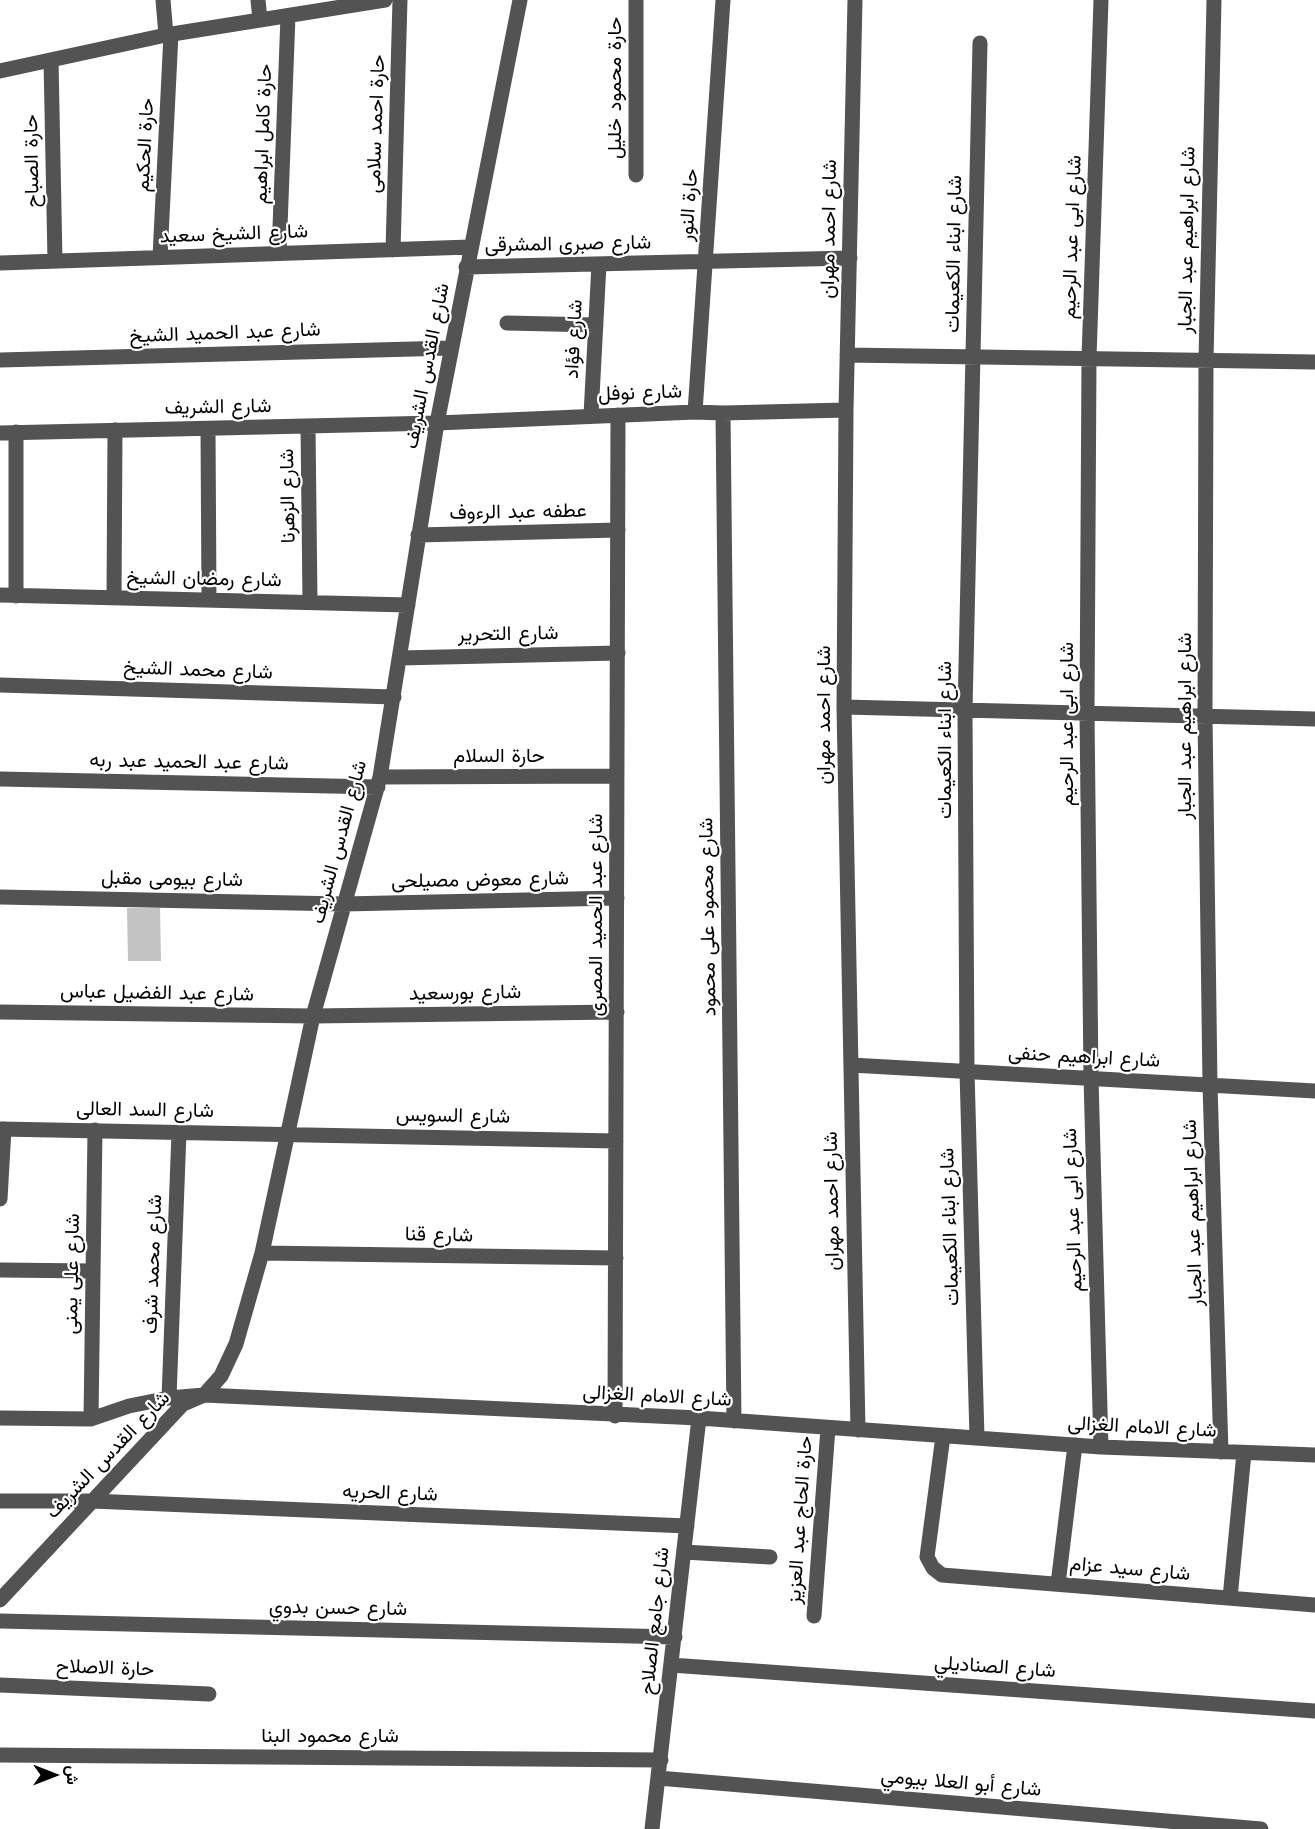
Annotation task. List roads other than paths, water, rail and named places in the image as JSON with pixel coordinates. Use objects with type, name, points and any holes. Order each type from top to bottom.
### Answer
[{"type":"street","name":"حارة الحكيم","points":[[160,257],[168,35],[163,0]]},
{"type":"street","points":[[258,0],[260,20]]},
{"type":"street","points":[[0,71],[168,35],[385,0]]},
{"type":"street","name":"حارة احمد سلامى","points":[[393,250],[400,0]]},
{"type":"street","name":"شارع القدس الشريف","points":[[0,1600],[183,1404],[204,1395],[221,1376],[236,1344],[262,1253],[313,1016],[379,782],[450,348],[520,0]]},
{"type":"street","name":"حارة محمود خليل","points":[[636,0],[636,175]]},
{"type":"street","name":"حارة النور","points":[[695,412],[723,0]]},
{"type":"street","name":"شارع احمد مهران","points":[[855,0],[846,410],[844,707],[858,1430]]},
{"type":"street","name":"شارع ابى عبد الرحيم","points":[[1101,0],[1089,358],[1087,713],[1091,1078],[1101,1447]]},
{"type":"street","name":"شارع ابراهيم عبد الجبار","points":[[1214,0],[1206,360],[1205,716],[1210,1085],[1221,1452]]},
{"type":"street","name":"حارة كامل ابراهيم","points":[[279,253],[288,16]]},
{"type":"street","name":"شارع ابناء الكعيمات","points":[[977,1438],[966,1071],[965,710],[980,42]]},
{"type":"street","name":"حارة الصباح","points":[[51,60],[55,261]]},
{"type":"street","name":"شارع الشيخ سعيد","points":[[0,263],[470,247]]},
{"type":"street","name":"شارع صبرى المشرقى","points":[[466,267],[850,258]]},
{"type":"street","name":"شارع فؤاد","points":[[591,415],[599,264]]},
{"type":"street","points":[[507,323],[596,325]]},
{"type":"street","name":"شارع عبد الحميد الشيخ","points":[[0,360],[450,348]]},
{"type":"street","points":[[847,355],[1315,362]]},
{"type":"street","name":"شارع نوفل","points":[[437,423],[591,415],[846,410]]},
{"type":"street","name":"شارع محمود على محمود","points":[[723,413],[734,1421]]},
{"type":"street","name":"شارع عبد الحميد المصرى","points":[[615,1416],[618,415]]},
{"type":"street","name":"شارع الشريف","points":[[8,433],[437,423]]},
{"type":"street","name":"شارع الزهرنا","points":[[308,426],[310,602]]},
{"type":"street","points":[[208,429],[209,600]]},
{"type":"street","points":[[114,598],[115,430]]},
{"type":"street","points":[[8,433],[16,596]]},
{"type":"street","name":"عطفه عبد الرءوف","points":[[418,535],[618,530]]},
{"type":"street","name":"شارع رمضان الشيخ","points":[[0,596],[408,605]]},
{"type":"street","name":"شارع التحرير","points":[[400,658],[618,653]]},
{"type":"street","name":"شارع محمد الشيخ","points":[[0,685],[394,697]]},
{"type":"street","points":[[844,707],[1315,719]]},
{"type":"street","name":"حارة السلام","points":[[379,782],[617,776]]},
{"type":"street","name":"شارع عبد الحميد عبد ربه","points":[[0,779],[379,782]]},
{"type":"street","name":"شارع بيومى مقبل","points":[[0,897],[343,904]]},
{"type":"street","name":"شارع معوض مصيلحى","points":[[343,904],[617,898]]},
{"type":"street","name":"شارع عبد الفضيل عباس","points":[[0,1012],[313,1016]]},
{"type":"street","name":"شارع بورسعيد","points":[[313,1016],[617,1012]]},
{"type":"street","name":"شارع ابراهيم حنفى","points":[[851,1065],[1315,1092]]},
{"type":"street","points":[[0,1199],[2,1129]]},
{"type":"street","name":"شارع السد العالى","points":[[2,1129],[289,1133]]},
{"type":"street","name":"شارع على يمنى","points":[[91,1419],[95,1130]]},
{"type":"street","name":"شارع محمد شرف","points":[[169,1398],[179,1132]]},
{"type":"street","name":"شارع السويس","points":[[289,1133],[616,1140]]},
{"type":"street","name":"شارع قنا","points":[[262,1253],[616,1258]]},
{"type":"street","points":[[0,1270],[93,1271]]},
{"type":"street","name":"شارع الامام الغزالى","points":[[0,1418],[91,1419],[129,1406],[169,1398],[204,1395],[615,1416],[699,1418],[1101,1447],[1315,1455]]},
{"type":"street","name":"شارع جامع الصلاح","points":[[652,1829],[699,1418]]},
{"type":"street","name":"حارة الحاج عبد العزيز","points":[[813,1616],[828,1428]]},
{"type":"street","name":"شارع سيد عزام","points":[[943,1436],[927,1557],[933,1568],[942,1575],[1315,1605]]},
{"type":"street","points":[[1058,1584],[1075,1445]]},
{"type":"street","points":[[1230,1598],[1244,1453]]},
{"type":"street","name":"شارع الحريه","points":[[0,1502],[92,1501],[687,1526]]},
{"type":"street","points":[[684,1552],[770,1557]]},
{"type":"street","name":"شارع حسن بدوي","points":[[0,1622],[675,1637]]},
{"type":"street","name":"شارع الصناديلي","points":[[671,1665],[1315,1711]]},
{"type":"street","name":"حارة الاصلاح","points":[[0,1685],[209,1694]]},
{"type":"street","name":"شارع محمود البنا","points":[[0,1755],[660,1760]]},
{"type":"street","name":"شارع أبو العلا بيومي","points":[[658,1778],[1260,1829]]}]
